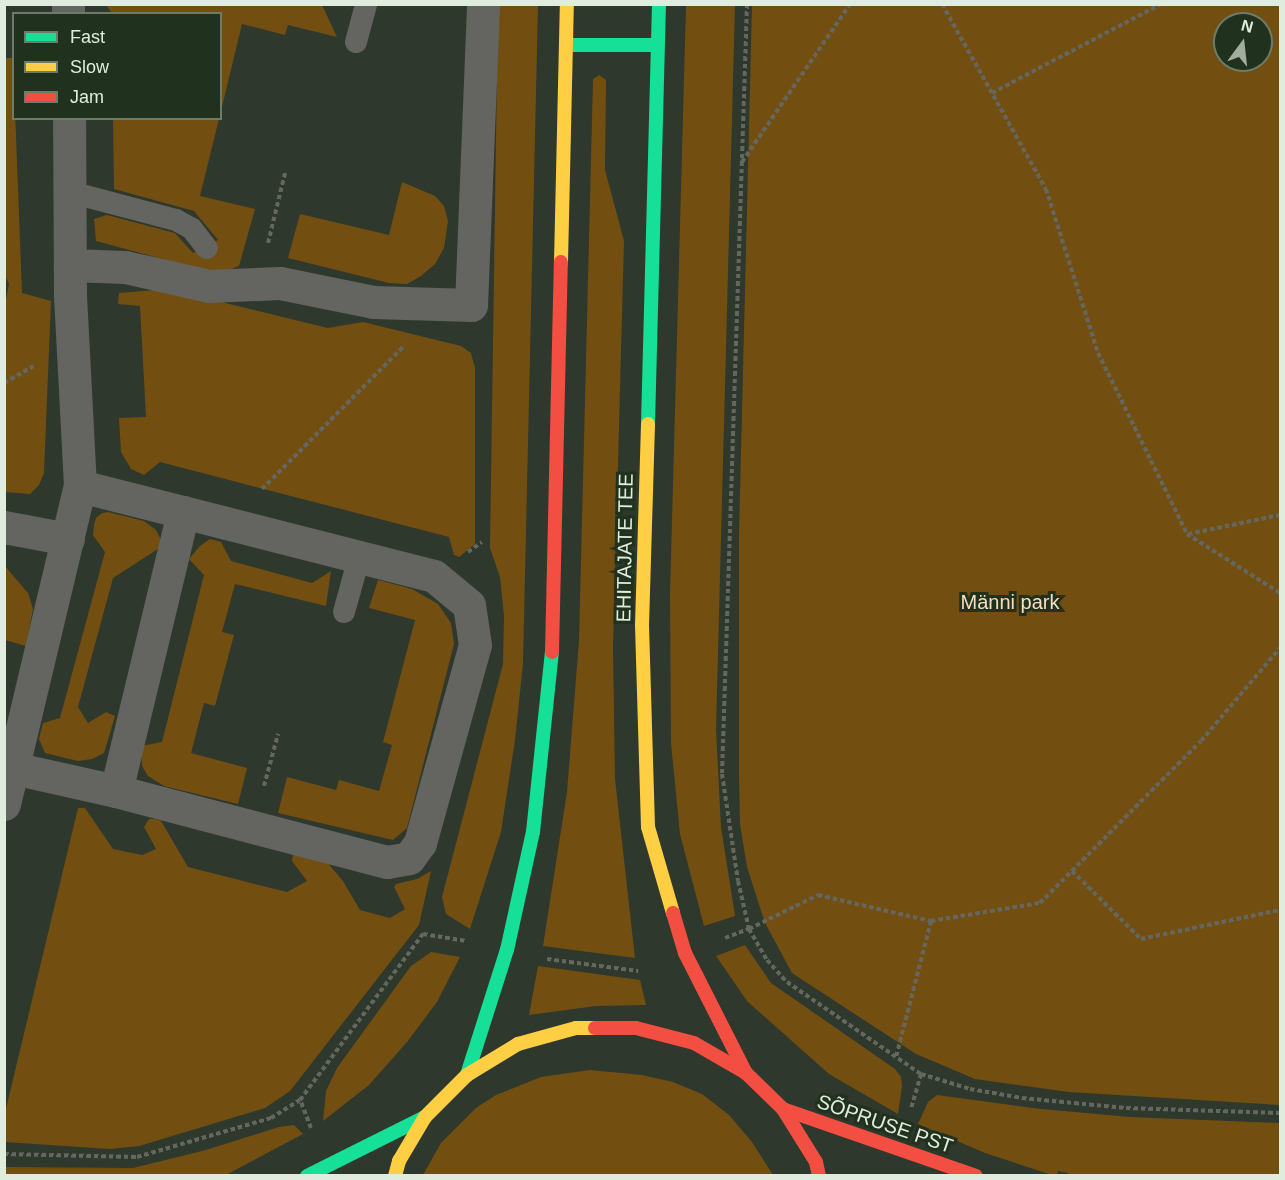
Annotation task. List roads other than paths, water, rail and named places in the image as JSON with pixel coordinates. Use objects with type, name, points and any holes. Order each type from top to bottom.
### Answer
[{"type":"main road","points":[[467,1075],[507,950],[533,832],[552,669],[567,4]]},
{"type":"main road","name":"EHITAJATE TEE","points":[[659,4],[642,626],[648,827],[685,953],[746,1073]]},
{"type":"main road","points":[[566,45],[657,45]]},
{"type":"main road","points":[[394,1176],[399,1161],[425,1117],[467,1075],[518,1044],[576,1028],[636,1028],[694,1043],[746,1073],[783,1109],[816,1162],[819,1176]]},
{"type":"main road","name":"SÕPRUSE PST","points":[[783,1109],[976,1176]]},
{"type":"main road","points":[[308,1176],[425,1117]]},
{"type":"street","points":[[70,265],[125,267],[209,286],[280,283],[373,302],[471,305],[475,6]]},
{"type":"street","points":[[4,804],[80,486],[70,265],[69,120]]},
{"type":"street","points":[[13,768],[116,791],[387,861],[409,858],[420,843],[475,645],[469,605],[434,576],[80,486]]},
{"type":"street","points":[[116,791],[183,512]]},
{"type":"street","points":[[4,526],[68,539]]},
{"type":"lane","points":[[356,42],[366,4]]},
{"type":"lane","points":[[70,192],[176,220],[192,229],[207,248]]},
{"type":"lane","points":[[344,612],[359,558]]},
{"type":"park label","name":"Männi park","points":[[1010,602]]}]
